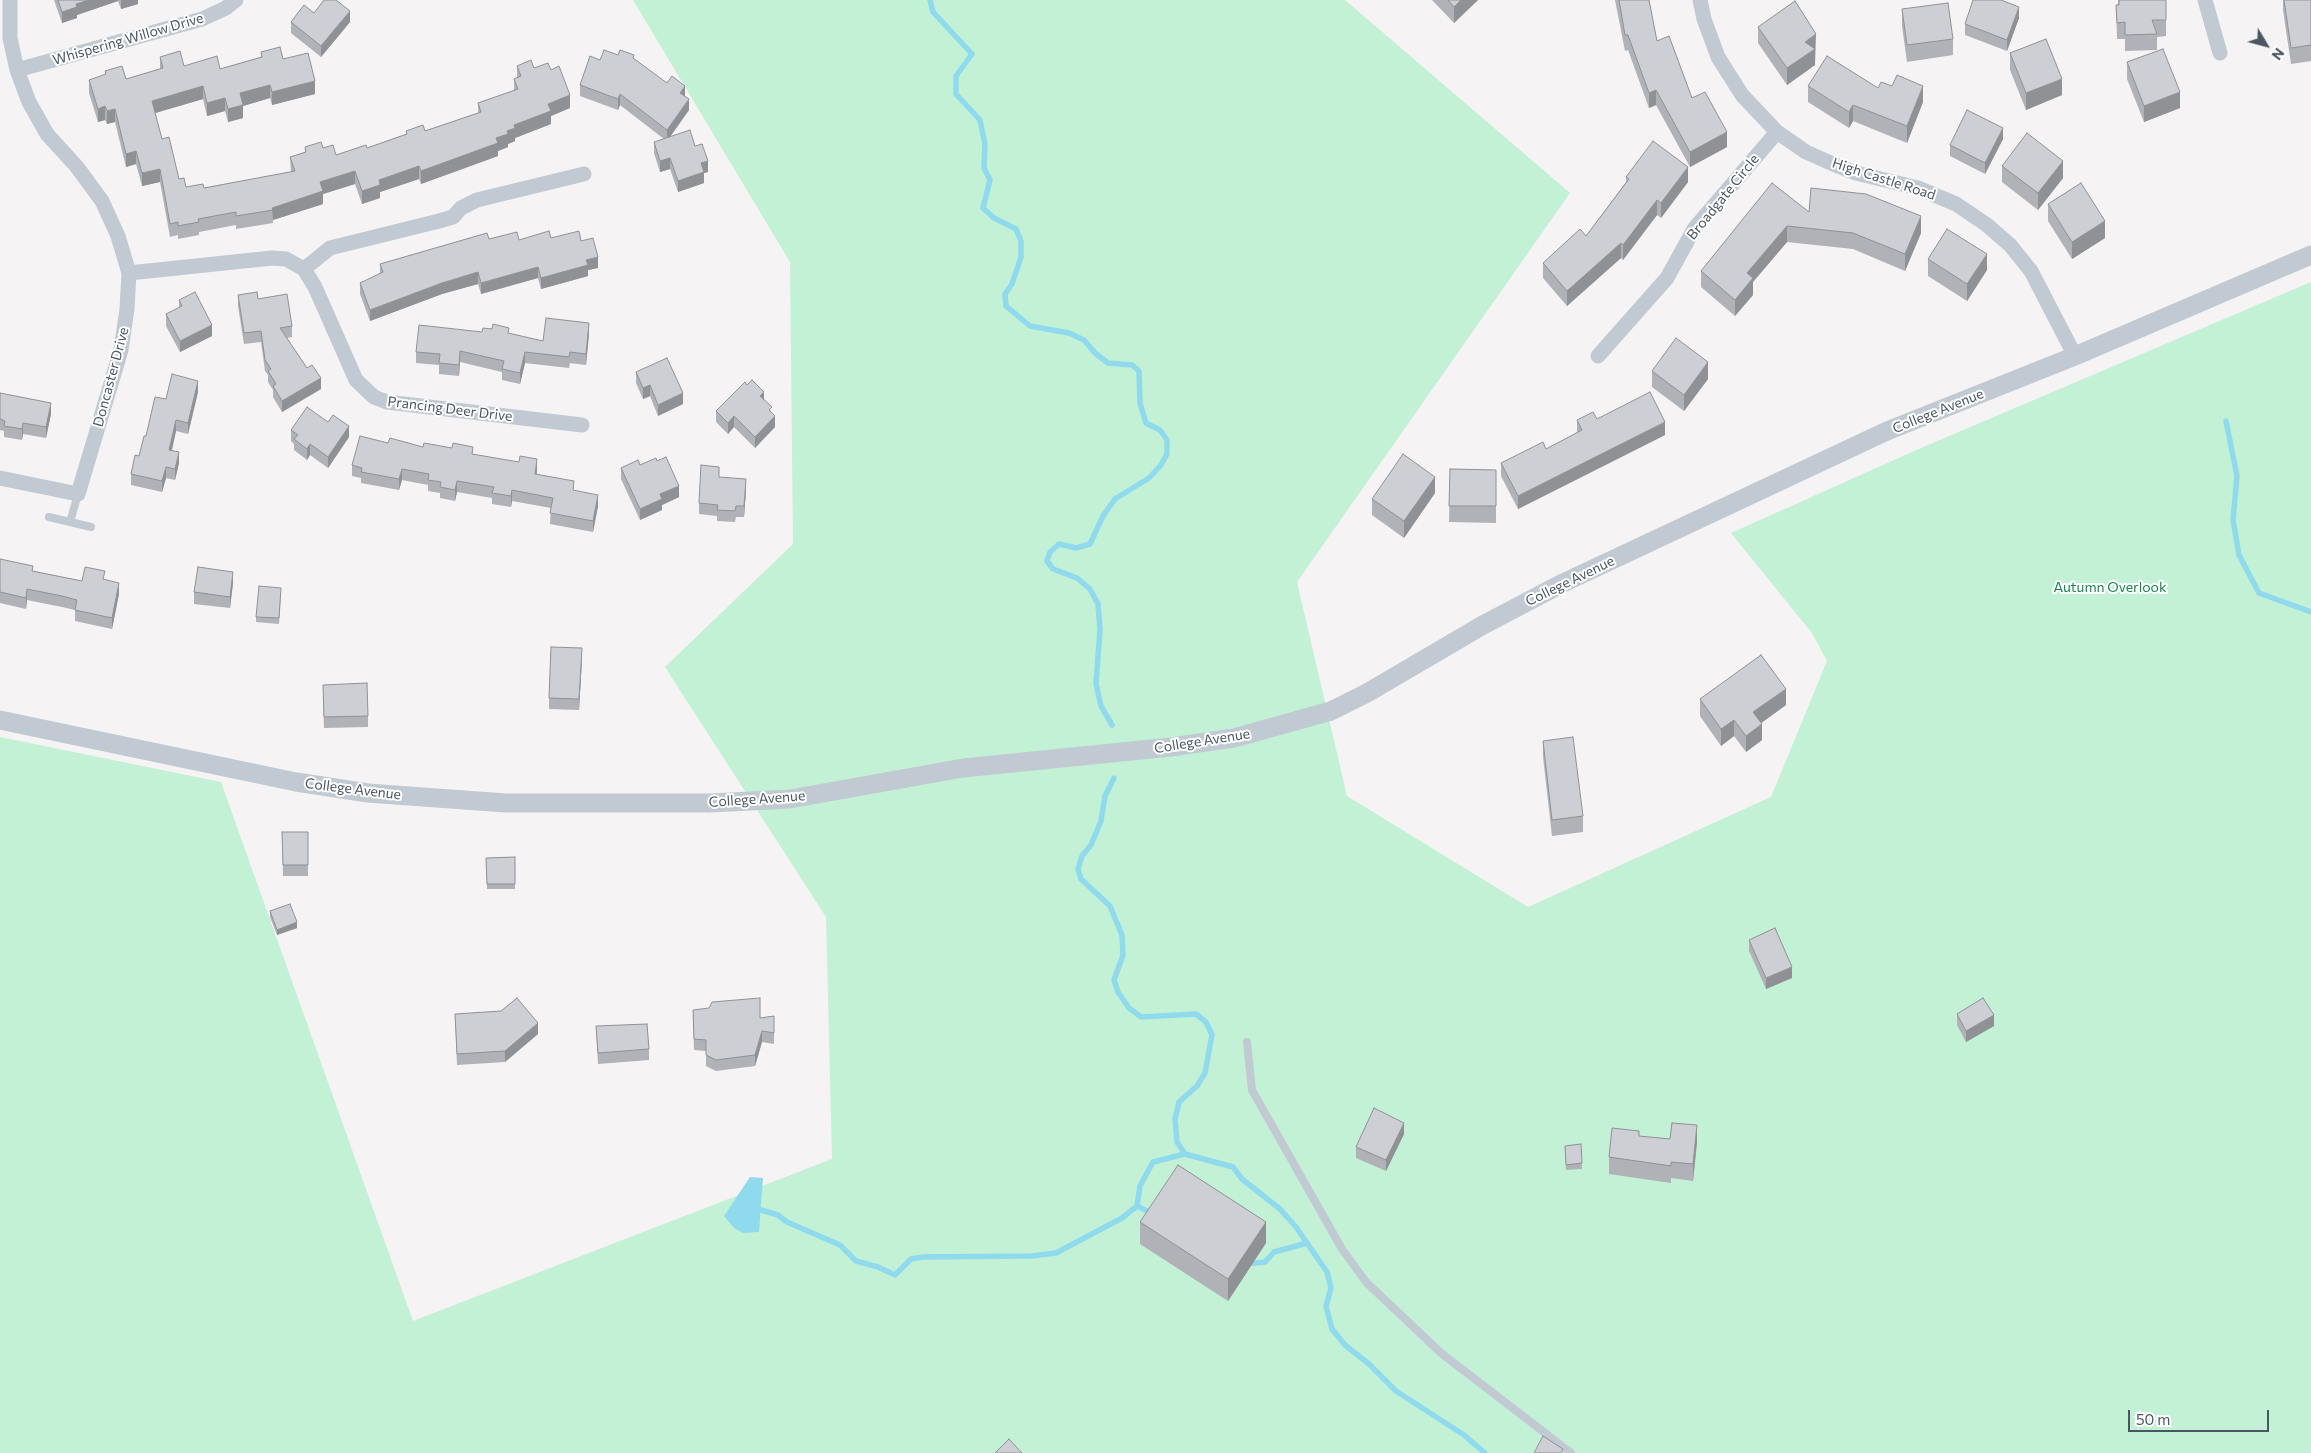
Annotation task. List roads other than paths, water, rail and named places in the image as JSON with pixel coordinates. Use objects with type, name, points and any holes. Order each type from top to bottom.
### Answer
[{"type":"street","name":"Doncaster Drive","points":[[10,0],[10,38],[17,70],[29,102],[47,134],[77,167],[102,201],[118,236],[129,273],[127,309],[121,350],[78,494]]},
{"type":"street","name":"Whispering Willow Drive","points":[[17,70],[202,19],[226,8],[236,0]]},
{"type":"street","name":"High Castle Road","points":[[1700,0],[1704,19],[1718,57],[1742,95],[1777,132],[1806,152],[1833,164],[1856,173],[1918,188],[1956,204],[1987,224],[2010,245],[2031,271],[2075,356]]},
{"type":"street","points":[[2204,0],[2220,54]]},
{"type":"street","name":"Broadgate Circle","points":[[1598,356],[1667,278],[1694,229],[1777,132]]},
{"type":"street","points":[[129,273],[272,258],[286,259],[304,269],[330,248],[453,217],[461,208],[477,200],[584,174]]},
{"type":"street","name":"College Avenue","points":[[0,720],[296,782],[368,793],[506,803],[693,803],[790,799],[963,768],[1171,747],[1234,738],[1331,711],[1367,693],[1483,625],[1562,583],[1888,431],[2075,356],[2311,255]]},
{"type":"street","name":"Prancing Deer Drive","points":[[304,269],[316,287],[356,380],[374,397],[386,402],[582,425]]},
{"type":"street","points":[[0,478],[78,494]]},
{"type":"lane","points":[[70,522],[78,494]]},
{"type":"lane","points":[[49,517],[92,527]]},
{"type":"lane","points":[[1248,1042],[1252,1090],[1342,1249],[1366,1282],[1441,1353],[1571,1453]]},
{"type":"water","points":[[750,1177],[763,1178],[759,1232],[743,1233],[734,1228],[724,1216]]},
{"type":"waterway","points":[[930,0],[933,12],[972,54],[956,76],[956,94],[980,120],[985,144],[984,168],[990,180],[983,208],[994,218],[1016,229],[1021,241],[1021,257],[1012,284],[1005,294],[1006,306],[1030,326],[1069,333],[1084,340],[1095,353],[1108,363],[1132,365],[1139,371],[1140,403],[1146,423],[1160,430],[1167,440],[1167,454],[1161,465],[1149,478],[1115,499],[1103,516],[1090,544],[1076,548],[1059,544],[1050,552],[1047,561],[1053,569],[1077,578],[1090,589],[1098,604],[1100,629],[1096,684],[1101,706],[1112,725]]},
{"type":"waterway","points":[[2226,421],[2237,476],[2233,520],[2239,555],[2259,593],[2311,612]]},
{"type":"waterway","points":[[1114,778],[1105,796],[1101,821],[1091,845],[1082,856],[1078,869],[1081,879],[1110,906],[1122,935],[1123,955],[1114,980],[1118,992],[1129,1008],[1141,1017],[1196,1014],[1206,1022],[1212,1035],[1205,1073],[1197,1086],[1179,1102],[1175,1119],[1177,1142],[1185,1154],[1233,1167],[1242,1179],[1280,1209],[1296,1227],[1327,1272],[1331,1288],[1326,1306],[1332,1329],[1345,1345],[1369,1364],[1396,1391],[1464,1435],[1485,1453]]},
{"type":"waterway","points":[[761,1210],[778,1215],[787,1222],[840,1245],[856,1261],[878,1267],[895,1275],[911,1259],[923,1257],[1031,1256],[1056,1253],[1122,1218],[1137,1206],[1140,1186],[1153,1162],[1185,1154]]},
{"type":"waterway","points":[[1137,1206],[1153,1214]]},
{"type":"waterway","points":[[1246,1264],[1265,1262],[1274,1252],[1307,1243]]},
{"type":"park label","name":"Autumn Overlook","points":[[2110,587]]}]
